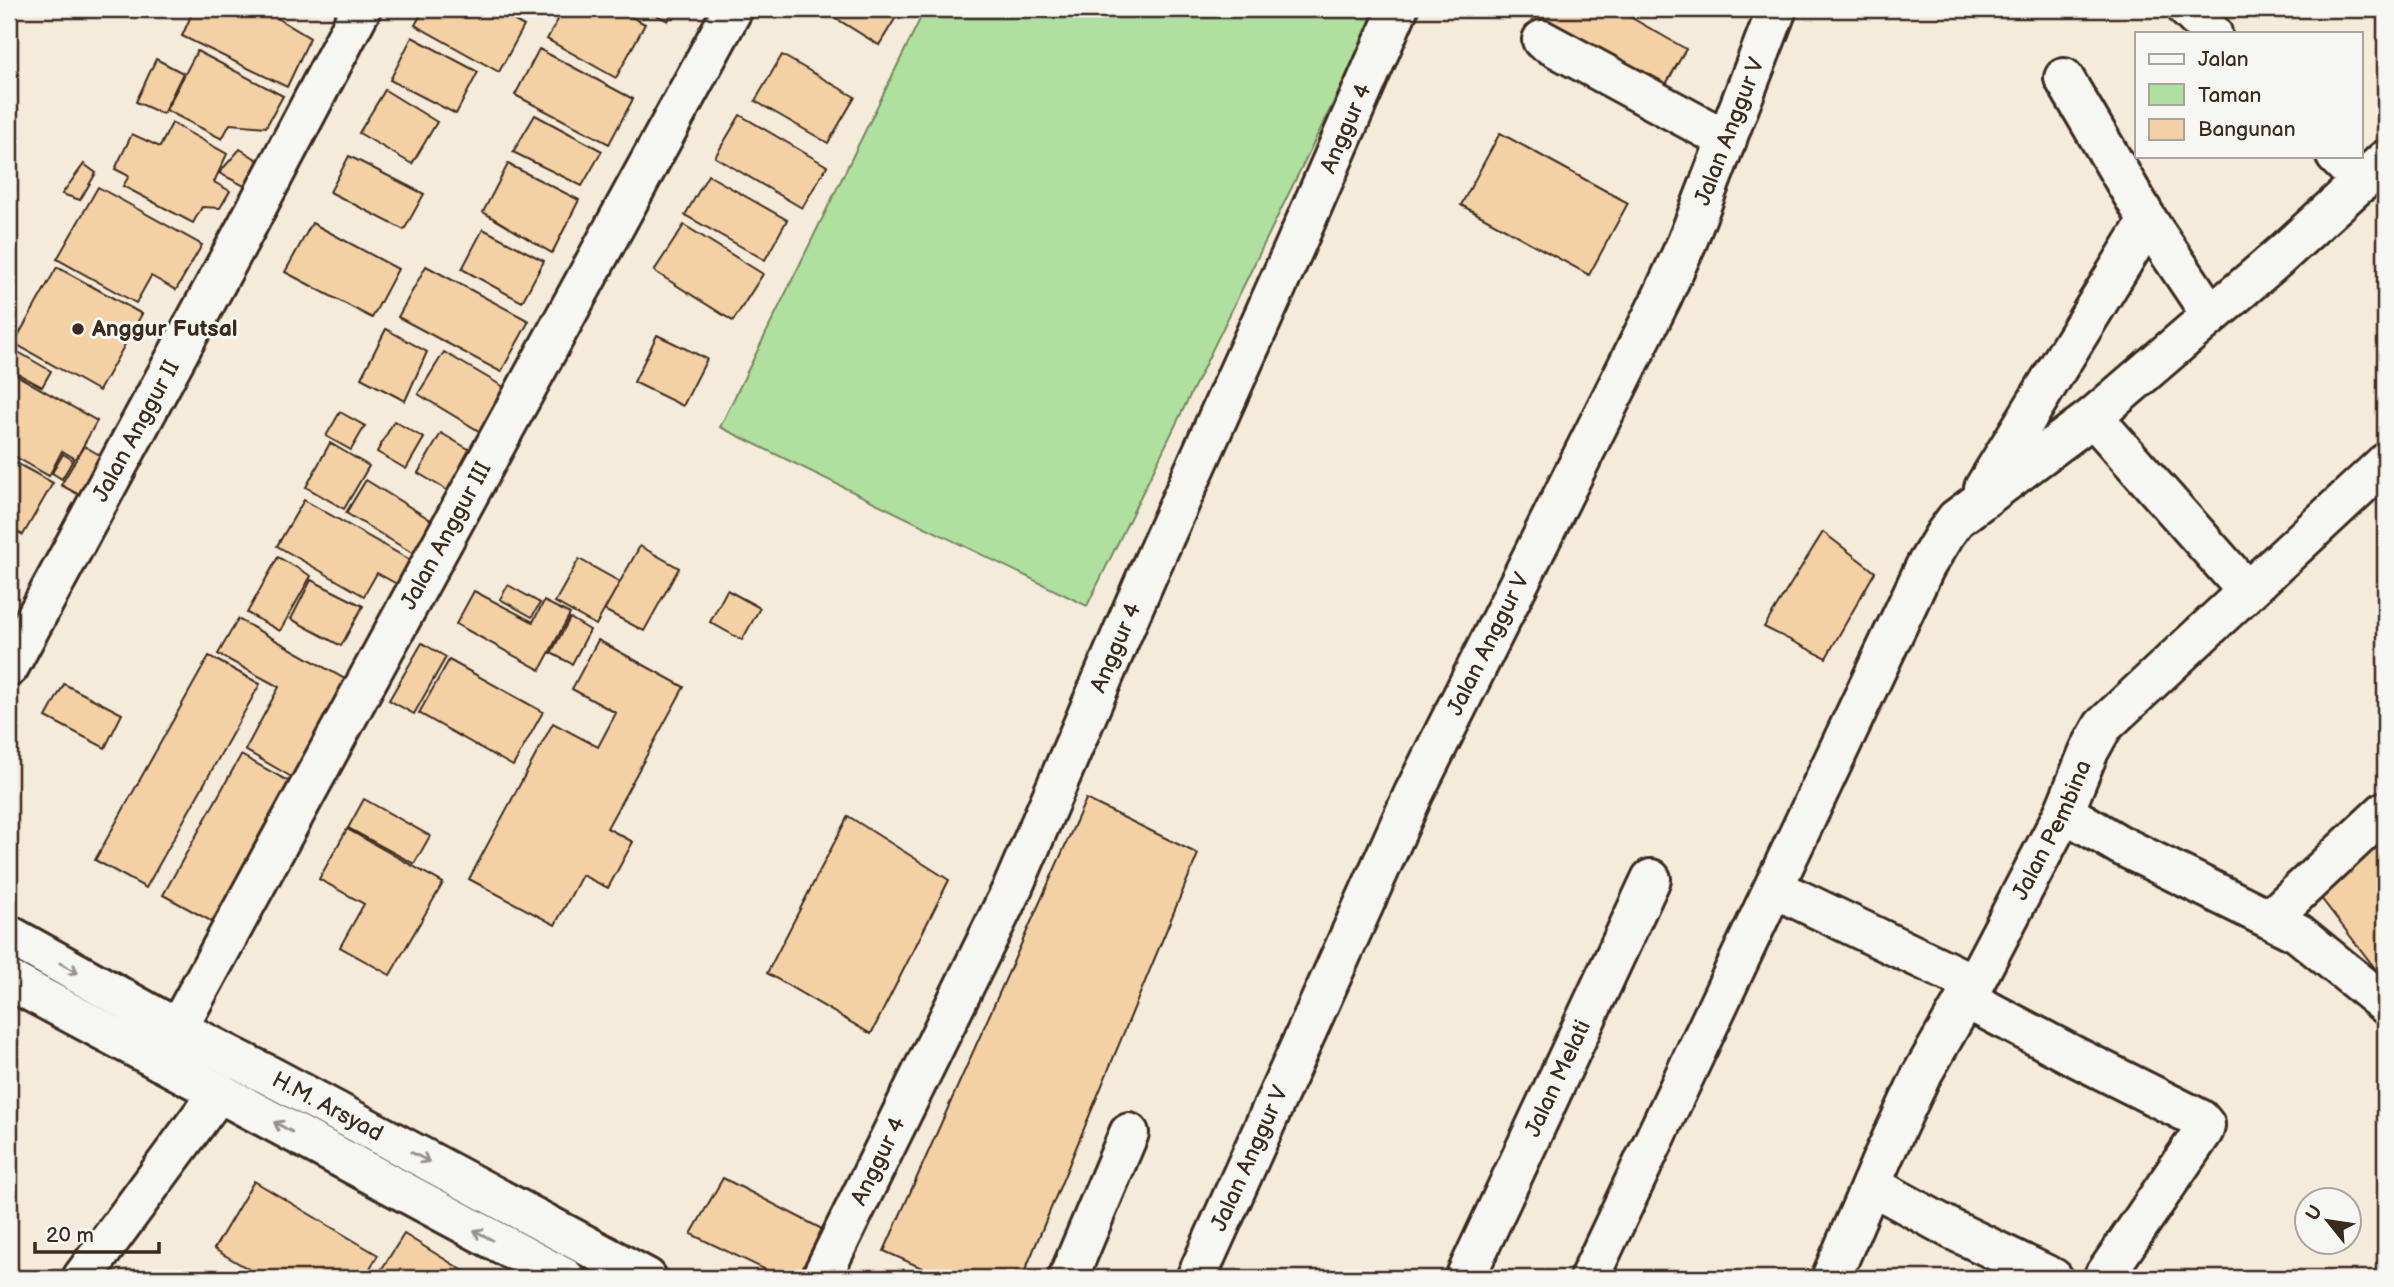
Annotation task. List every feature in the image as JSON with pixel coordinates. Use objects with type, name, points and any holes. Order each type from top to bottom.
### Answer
[{"type":"street","name":"Jalan Anggur II","points":[[9,667],[242,236],[361,9]]},
{"type":"street","name":"Jalan Anggur III","points":[[169,1045],[733,9]]},
{"type":"street","name":"Anggur 4","points":[[821,1278],[1013,887],[1146,578],[1398,9]]},
{"type":"street","name":"Jalan Anggur V","points":[[1196,1278],[1419,783],[1662,297],[1687,242],[1777,9]]},
{"type":"street","points":[[2187,9],[2211,32]]},
{"type":"street","points":[[1542,40],[1727,140]]},
{"type":"street","points":[[2064,78],[2148,221],[2211,315]]},
{"type":"street","points":[[1589,1278],[1926,567],[1945,534],[1956,519],[2093,418],[2280,256],[2361,166]]},
{"type":"street","points":[[1973,506],[2148,221]]},
{"type":"street","points":[[2093,418],[2247,591]]},
{"type":"street","name":"Jalan Pembina","points":[[1831,1278],[1921,1076],[1970,992],[2064,812],[2089,751],[2103,726],[2385,463]]},
{"type":"street","points":[[2270,919],[2385,811]]},
{"type":"street","points":[[2064,812],[2120,845],[2298,933],[2385,1004]]},
{"type":"street","name":"Jalan Melati","points":[[1465,1278],[1651,879]]},
{"type":"street","points":[[1773,888],[1970,992],[2074,1056],[2200,1119],[2205,1125],[2204,1130],[2103,1278]]},
{"type":"street","name":"H.M. Arsyad","points":[[9,935],[169,1045],[219,1092],[541,1273]]},
{"type":"street","name":"H.M. Arsyad","points":[[9,979],[169,1045],[284,1084],[646,1278]]},
{"type":"street","points":[[82,1278],[219,1092]]},
{"type":"street","points":[[1068,1278],[1129,1133]]},
{"type":"street","points":[[1871,1185],[1953,1230],[2053,1278]]},
{"type":"green space","points":[[925,9],[1379,9],[1087,606],[720,427]]},
{"type":"building","points":[[194,9],[262,9],[310,38],[287,87],[182,36]]},
{"type":"building","points":[[424,9],[493,9],[524,26],[499,72],[415,25]]},
{"type":"building","points":[[514,9],[540,9],[534,19]]},
{"type":"building","points":[[564,9],[616,9],[645,24],[616,78],[547,39]]},
{"type":"building","points":[[644,9],[674,9],[668,21]]},
{"type":"building","points":[[821,9],[901,9],[879,45]]},
{"type":"building","points":[[1537,9],[1616,9],[1686,49],[1658,98],[1531,19]]},
{"type":"building","points":[[412,37],[478,72],[456,114],[390,80]]},
{"type":"building","points":[[539,49],[633,99],[609,144],[515,95]]},
{"type":"building","points":[[197,51],[283,96],[266,127],[230,124],[222,139],[166,110]]},
{"type":"building","points":[[782,55],[855,97],[828,143],[755,101]]},
{"type":"building","points":[[156,59],[183,73],[163,114],[136,102]]},
{"type":"building","points":[[385,90],[437,122],[412,164],[359,133]]},
{"type":"building","points":[[535,115],[602,151],[582,186],[513,152]]},
{"type":"building","points":[[740,115],[827,166],[802,208],[715,157]]},
{"type":"building","points":[[172,123],[227,154],[214,182],[230,191],[220,208],[202,207],[193,223],[123,186],[129,176],[115,169],[132,134],[160,147]]},
{"type":"building","points":[[1500,133],[1628,203],[1589,275],[1461,205]]},
{"type":"building","points":[[240,149],[264,164],[252,190],[219,173]]},
{"type":"building","points":[[349,156],[424,194],[404,230],[330,192]]},
{"type":"building","points":[[84,164],[96,173],[80,200],[62,194]]},
{"type":"building","points":[[508,164],[579,200],[552,253],[483,212]]},
{"type":"building","points":[[708,175],[787,220],[765,260],[685,215]]},
{"type":"building","points":[[98,187],[202,245],[176,290],[151,276],[136,303],[57,259]]},
{"type":"building","points":[[312,223],[398,269],[372,318],[285,272]]},
{"type":"building","points":[[684,225],[763,274],[733,321],[654,271]]},
{"type":"building","points":[[483,229],[544,261],[522,302],[462,269]]},
{"type":"building","points":[[426,266],[529,321],[501,372],[398,317]]},
{"type":"building","name":"Anggur Futsal","points":[[57,267],[142,314],[99,391],[14,343]]},
{"type":"building","points":[[386,329],[427,352],[405,401],[361,378]]},
{"type":"building","points":[[657,335],[707,359],[683,406],[634,382]]},
{"type":"building","points":[[13,349],[51,371],[42,387],[9,369],[9,356]]},
{"type":"building","points":[[444,352],[509,390],[484,434],[418,394]]},
{"type":"building","points":[[9,371],[97,421],[76,459],[62,451],[49,476],[9,453]]},
{"type":"building","points":[[340,412],[365,426],[351,450],[326,436]]},
{"type":"building","points":[[394,421],[424,438],[406,469],[377,452]]},
{"type":"building","points":[[441,433],[477,454],[453,494],[418,473]]},
{"type":"building","points":[[330,443],[369,466],[344,509],[306,487]]},
{"type":"building","points":[[84,446],[105,458],[83,497],[61,485]]},
{"type":"building","points":[[63,454],[73,460],[62,479],[52,473]]},
{"type":"building","points":[[9,459],[53,483],[23,535],[9,527]]},
{"type":"building","points":[[366,480],[439,525],[419,557],[346,513]]},
{"type":"building","points":[[304,500],[417,564],[404,588],[377,573],[364,596],[277,546]]},
{"type":"building","points":[[1823,532],[1875,572],[1826,658],[1764,627]]},
{"type":"building","points":[[640,546],[679,568],[644,631],[604,610]]},
{"type":"building","points":[[278,557],[311,576],[280,631],[247,613]]},
{"type":"building","points":[[579,559],[620,582],[596,625],[555,602]]},
{"type":"building","points":[[311,580],[363,606],[341,646],[291,619]]},
{"type":"building","points":[[508,585],[540,603],[532,617],[500,599]]},
{"type":"building","points":[[727,590],[760,608],[742,640],[710,622]]},
{"type":"building","points":[[474,591],[533,622],[544,601],[570,614],[540,670],[456,624]]},
{"type":"building","points":[[570,618],[590,630],[572,664],[551,653]]},
{"type":"building","points":[[238,619],[350,682],[295,779],[245,750],[279,687],[218,654]]},
{"type":"building","points":[[598,640],[684,687],[607,828],[633,842],[608,888],[582,875],[555,925],[469,879],[553,723],[598,747],[616,713],[572,689]]},
{"type":"building","points":[[422,643],[446,657],[414,714],[389,700]]},
{"type":"building","points":[[209,656],[260,684],[146,888],[95,860]]},
{"type":"building","points":[[449,660],[543,712],[513,766],[419,713]]},
{"type":"building","points":[[64,684],[122,714],[105,748],[46,717]]},
{"type":"building","points":[[241,755],[295,785],[218,925],[163,895]]},
{"type":"building","points":[[364,799],[430,836],[414,864],[348,828]]},
{"type":"building","points":[[1086,799],[1198,854],[1022,1278],[944,1278],[884,1251]]},
{"type":"building","points":[[848,816],[949,880],[871,1034],[767,973]]},
{"type":"building","points":[[2385,827],[2385,979],[2384,980],[2311,885]]},
{"type":"building","points":[[347,829],[443,883],[390,975],[340,947],[364,904],[319,879]]},
{"type":"building","points":[[723,1178],[822,1229],[798,1278],[783,1278],[691,1234]]},
{"type":"building","points":[[254,1181],[378,1255],[364,1278],[264,1278],[214,1249]]},
{"type":"building","points":[[404,1234],[475,1278],[376,1278]]},
{"type":"place","name":"Anggur Futsal","points":[[78,329]]}]
